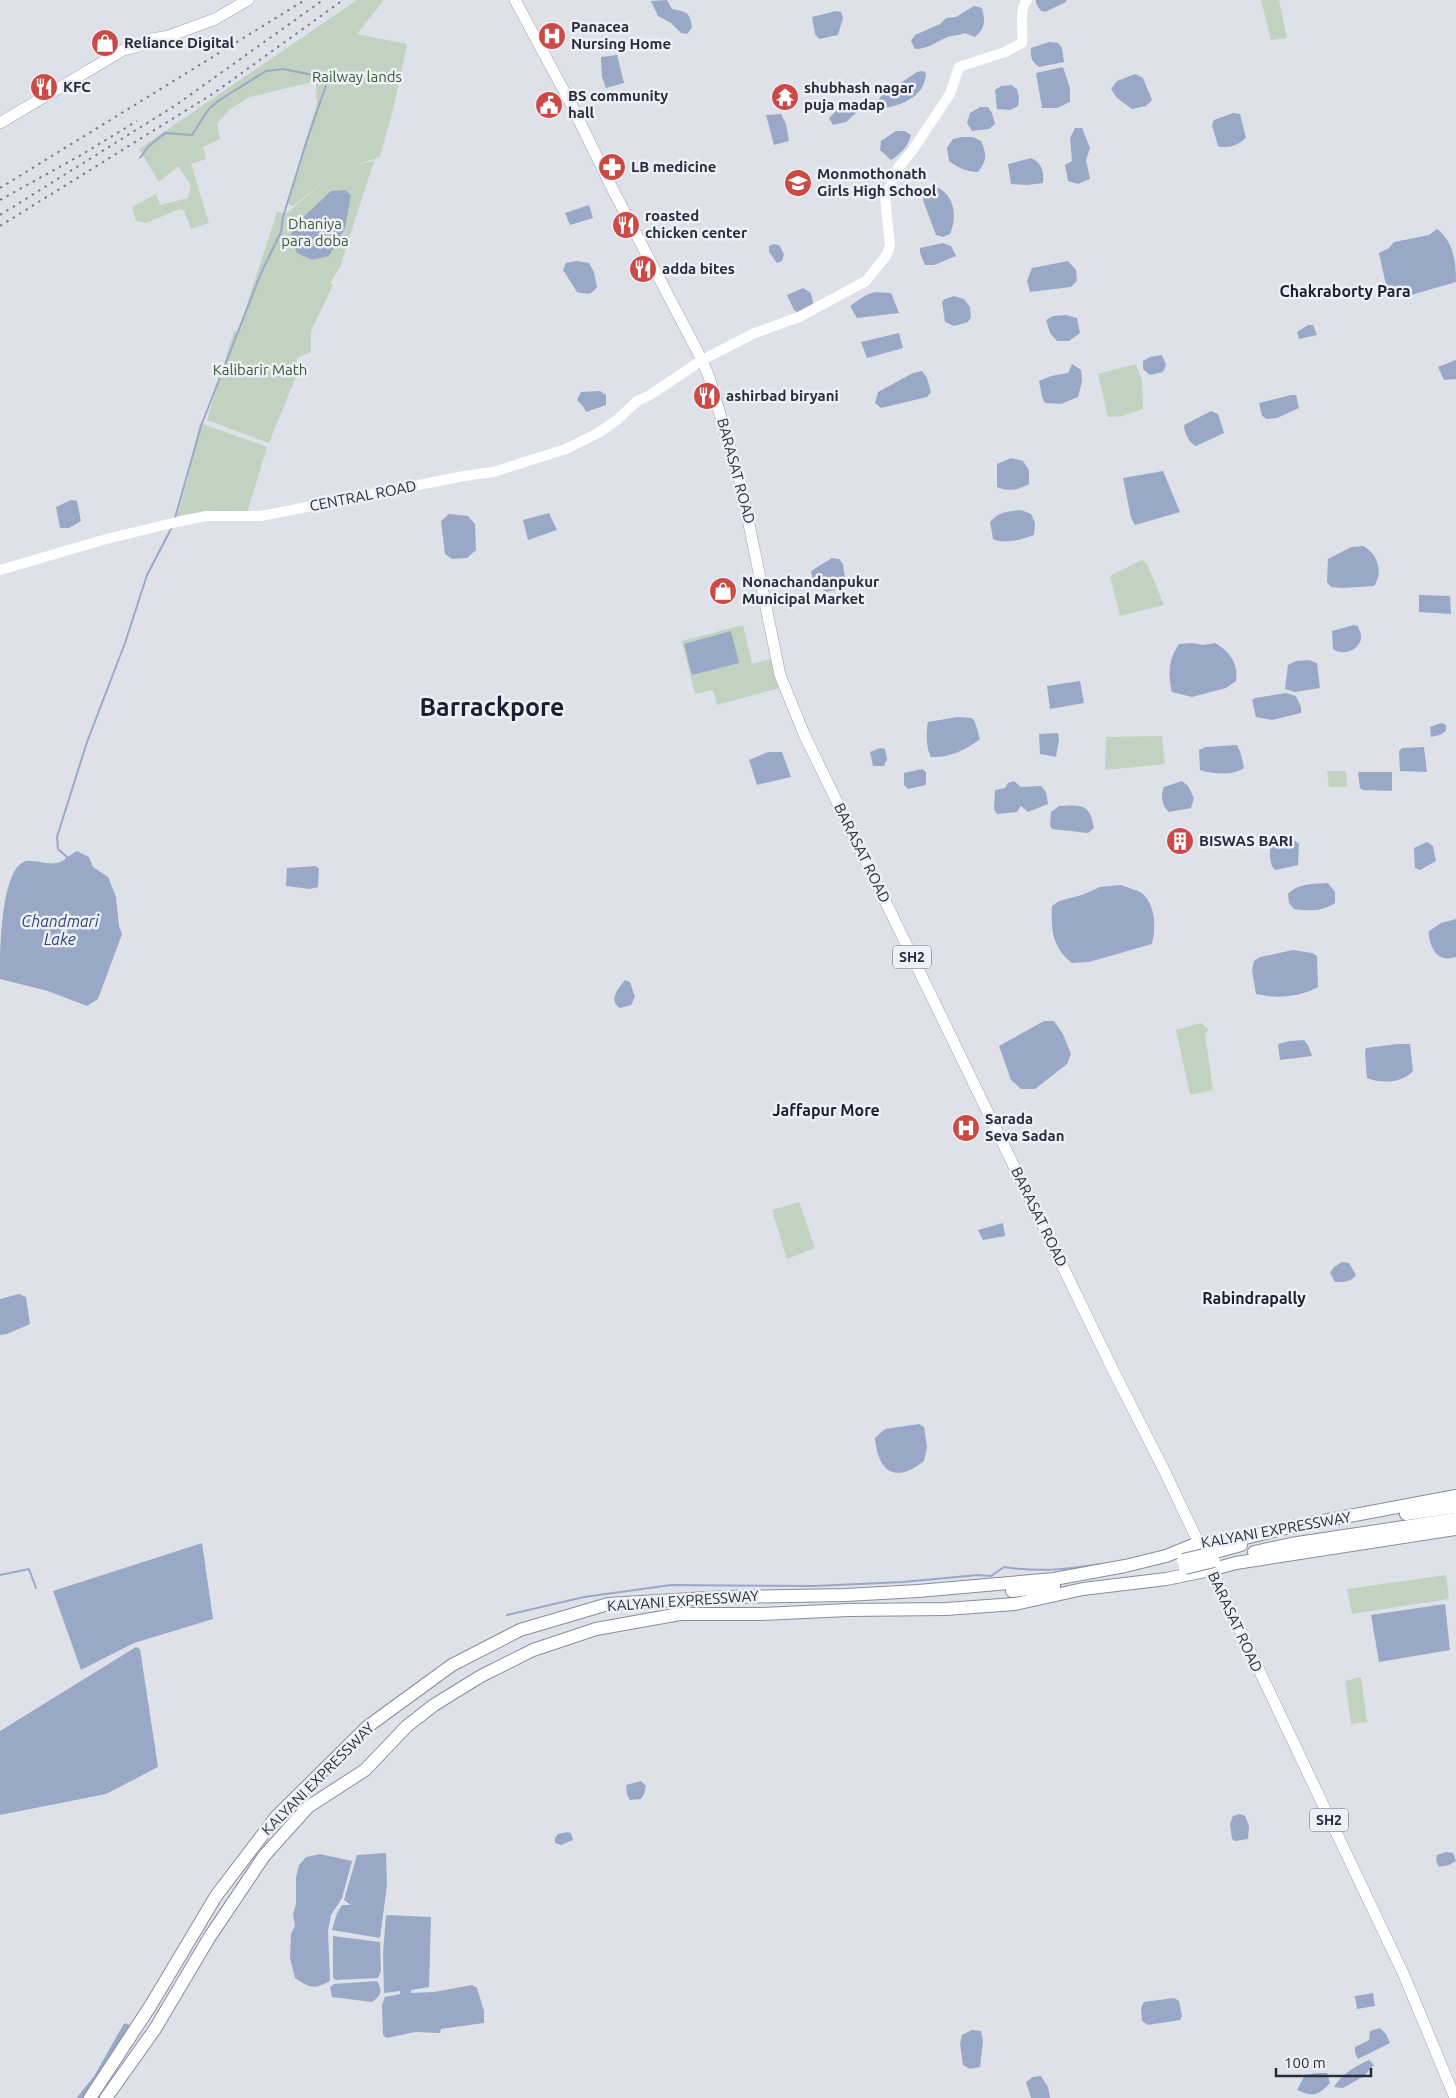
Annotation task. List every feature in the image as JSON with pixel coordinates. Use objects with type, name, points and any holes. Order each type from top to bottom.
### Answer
[{"type":"highway","name":"KALYANI EXPRESSWAY","points":[[90,2098],[155,1999],[216,1896],[276,1817],[367,1727],[452,1665],[520,1630],[608,1604],[735,1596],[851,1595],[918,1591],[1054,1578],[1125,1566],[1166,1556],[1198,1543],[1241,1539],[1286,1528],[1456,1496]]},
{"type":"highway","points":[[106,2098],[155,2029],[209,1938],[264,1856],[308,1807],[365,1770],[407,1726],[434,1705],[481,1676],[533,1650],[596,1629],[680,1614],[760,1614],[848,1610],[946,1609],[1015,1604],[1083,1589],[1155,1580],[1212,1562],[1278,1536],[1456,1507]]},
{"type":"highway","points":[[848,1610],[853,1605],[938,1603],[1015,1594],[1184,1564],[1212,1562],[1291,1544],[1456,1519]]},
{"type":"highway","name":"KALYANI EXPRESSWAY","points":[[1212,1562],[1236,1563],[1456,1529]]},
{"type":"highway","points":[[851,1595],[855,1601],[1015,1594]]},
{"type":"main road","points":[[0,123],[123,50],[136,47],[152,39],[169,36],[214,19],[248,0]]},
{"type":"main road","name":"BARASAT ROAD","points":[[515,0],[571,104],[654,270],[702,360],[722,415],[741,485],[779,669],[789,700],[1198,1543],[1212,1562],[1404,1976],[1455,2098]]},
{"type":"street","name":"CENTRAL ROAD","points":[[0,570],[110,538],[180,521],[206,516],[261,516],[493,472],[566,449],[598,433],[617,420],[636,401],[650,395],[702,360],[746,338],[814,310],[866,281],[872,275],[890,246],[884,197],[898,168],[918,143],[950,94],[959,67],[1019,46],[1022,40],[1024,2],[1027,0]]},
{"type":"green space","points":[[357,0],[384,0],[357,34],[407,44],[394,106],[380,157],[355,165],[374,161],[340,267],[330,283],[333,285],[311,331],[311,352],[297,358],[297,374],[269,443],[207,420],[234,331],[238,332],[277,212],[287,213],[327,179],[293,206],[287,204],[317,103],[316,81],[250,97],[230,109],[217,124],[220,139],[203,147],[206,159],[191,164],[209,223],[191,229],[184,211],[180,209],[146,223],[136,221],[132,207],[156,194],[160,205],[188,198],[191,186],[178,166],[159,182],[139,149]]},
{"type":"green space","points":[[1261,0],[1279,0],[1287,38],[1271,40]]},
{"type":"green space","points":[[1136,364],[1142,380],[1143,409],[1122,416],[1108,417],[1098,374]]},
{"type":"green space","points":[[200,423],[267,447],[247,513],[176,521]]},
{"type":"green space","points":[[1142,560],[1147,564],[1164,605],[1120,616],[1110,576]]},
{"type":"green space","points":[[743,625],[752,664],[774,658],[783,687],[717,705],[713,690],[695,694],[682,641]]},
{"type":"green space","points":[[1162,736],[1165,764],[1105,770],[1106,737]]},
{"type":"green space","points":[[1327,771],[1346,771],[1347,787],[1329,787]]},
{"type":"green space","points":[[1201,1023],[1208,1029],[1205,1034],[1213,1090],[1190,1095],[1176,1030]]},
{"type":"green space","points":[[799,1202],[815,1248],[787,1259],[772,1210]]},
{"type":"green space","points":[[1446,1575],[1449,1599],[1352,1614],[1347,1589]]},
{"type":"green space","points":[[1361,1677],[1367,1722],[1351,1724],[1345,1681]]},
{"type":"water","points":[[667,0],[672,9],[684,12],[689,16],[692,28],[687,34],[681,33],[671,23],[658,16],[651,1]]},
{"type":"water","points":[[1036,0],[1066,0],[1066,2],[1045,12],[1040,10]]},
{"type":"water","points":[[974,6],[982,8],[984,21],[983,27],[975,37],[965,33],[947,37],[927,47],[915,49],[911,41],[915,35],[940,24],[946,18],[956,17]]},
{"type":"water","points":[[836,11],[841,12],[843,18],[838,35],[819,39],[815,34],[812,17]]},
{"type":"water","points":[[1049,42],[1058,43],[1062,48],[1064,62],[1039,67],[1032,59],[1031,48]]},
{"type":"water","points":[[617,55],[624,83],[606,88],[602,77],[601,57]]},
{"type":"water","points":[[1063,67],[1070,88],[1070,102],[1057,108],[1042,108],[1036,73]]},
{"type":"water","points":[[922,71],[926,73],[925,82],[916,95],[903,103],[879,109],[876,104],[881,96],[917,72]]},
{"type":"water","points":[[1135,74],[1143,78],[1152,100],[1146,106],[1132,109],[1117,98],[1111,89],[1117,81]]},
{"type":"water","points":[[1011,85],[1017,89],[1019,97],[1018,106],[1010,110],[997,109],[995,90],[1001,86]]},
{"type":"water","points":[[854,107],[857,112],[846,122],[833,125],[829,118],[837,110]]},
{"type":"water","points":[[980,107],[988,107],[995,124],[989,129],[972,131],[967,123],[970,113]]},
{"type":"water","points":[[1233,113],[1240,114],[1246,138],[1233,146],[1218,146],[1212,125],[1214,120]]},
{"type":"water","points":[[781,114],[786,124],[789,141],[774,145],[766,115]]},
{"type":"water","points":[[1075,128],[1082,128],[1090,148],[1086,160],[1090,179],[1078,184],[1068,181],[1065,165],[1072,161],[1070,138]]},
{"type":"water","points":[[896,131],[905,131],[911,135],[904,149],[891,160],[880,150],[881,141]]},
{"type":"water","points":[[973,137],[981,141],[985,157],[978,172],[963,169],[949,161],[947,148],[953,139]]},
{"type":"water","points":[[1031,158],[1038,162],[1042,168],[1043,183],[1011,184],[1008,164]]},
{"type":"water","points":[[939,188],[951,202],[954,215],[950,234],[943,237],[936,235],[923,200],[925,191]]},
{"type":"water","points":[[345,190],[351,195],[345,228],[329,256],[312,260],[297,253],[290,239],[294,226],[331,191]]},
{"type":"water","points":[[589,205],[593,218],[570,225],[565,213]]},
{"type":"water","points":[[1437,229],[1447,240],[1453,253],[1456,282],[1408,296],[1391,298],[1379,253],[1389,248],[1394,242],[1429,235]]},
{"type":"water","points":[[943,243],[951,246],[956,256],[934,265],[925,265],[920,248]]},
{"type":"water","points":[[779,245],[784,254],[782,261],[777,263],[769,252],[769,246]]},
{"type":"water","points":[[576,261],[589,263],[594,272],[597,287],[590,293],[577,292],[563,270],[566,263]]},
{"type":"water","points":[[1068,261],[1076,270],[1077,281],[1071,287],[1030,292],[1027,281],[1032,268]]},
{"type":"water","points":[[803,288],[811,293],[814,307],[799,314],[794,310],[787,295]]},
{"type":"water","points":[[875,292],[891,293],[899,313],[857,318],[850,306],[866,295]]},
{"type":"water","points":[[954,296],[964,299],[970,307],[971,317],[968,322],[954,326],[945,322],[942,302]]},
{"type":"water","points":[[1066,315],[1077,318],[1080,333],[1069,341],[1057,341],[1050,333],[1046,320],[1053,316]]},
{"type":"water","points":[[1308,325],[1313,325],[1317,335],[1299,339],[1297,332]]},
{"type":"water","points":[[899,333],[903,348],[867,358],[861,342]]},
{"type":"water","points":[[1162,355],[1166,365],[1163,372],[1150,375],[1143,369],[1143,361],[1150,357]]},
{"type":"water","points":[[1456,360],[1456,379],[1444,380],[1438,367]]},
{"type":"water","points":[[1072,364],[1081,370],[1082,381],[1078,397],[1061,404],[1045,403],[1039,381],[1051,376],[1068,373]]},
{"type":"water","points":[[922,371],[927,378],[931,392],[927,397],[881,408],[875,403],[878,392],[913,373]]},
{"type":"water","points":[[600,391],[606,395],[606,405],[586,412],[577,400],[581,392]]},
{"type":"water","points":[[1296,395],[1299,408],[1277,418],[1267,419],[1262,416],[1259,403]]},
{"type":"water","points":[[1211,411],[1218,414],[1224,433],[1196,446],[1187,437],[1184,425]]},
{"type":"water","points":[[1011,458],[1023,461],[1029,470],[1029,484],[1013,490],[997,487],[997,464]]},
{"type":"water","points":[[1163,471],[1180,512],[1135,525],[1131,518],[1123,478]]},
{"type":"water","points":[[71,500],[77,501],[81,521],[69,528],[60,528],[56,507]]},
{"type":"water","points":[[1021,510],[1031,514],[1035,523],[1034,535],[1019,540],[997,541],[993,539],[990,522],[1004,513]]},
{"type":"water","points":[[549,513],[557,530],[528,540],[523,520]]},
{"type":"water","points":[[449,514],[468,516],[475,524],[476,550],[467,558],[452,559],[445,554],[441,521]]},
{"type":"water","points":[[1363,546],[1372,553],[1378,563],[1377,581],[1374,586],[1331,587],[1327,582],[1328,559],[1351,547]]},
{"type":"water","points":[[832,558],[839,559],[843,564],[846,585],[840,589],[826,592],[813,581],[811,571]]},
{"type":"water","points":[[1419,595],[1450,596],[1451,614],[1419,612]]},
{"type":"water","points":[[1354,625],[1358,626],[1361,636],[1357,647],[1345,652],[1333,649],[1332,631]]},
{"type":"water","points":[[731,631],[739,663],[692,675],[684,644]]},
{"type":"water","points":[[1192,643],[1203,645],[1215,643],[1225,650],[1234,663],[1237,675],[1236,681],[1226,688],[1192,697],[1172,692],[1170,673],[1171,661],[1175,650],[1179,644]]},
{"type":"water","points":[[1309,660],[1317,663],[1320,688],[1295,692],[1285,689],[1288,665],[1296,661]]},
{"type":"water","points":[[1080,681],[1084,703],[1050,709],[1047,686]]},
{"type":"water","points":[[1286,693],[1296,696],[1301,707],[1301,713],[1272,720],[1256,717],[1252,700]]},
{"type":"water","points":[[957,717],[972,718],[980,739],[969,747],[957,752],[931,757],[927,740],[928,722]]},
{"type":"water","points":[[1441,723],[1446,725],[1446,731],[1431,737],[1430,727]]},
{"type":"water","points":[[1058,733],[1059,740],[1056,757],[1040,754],[1039,734]]},
{"type":"water","points":[[1237,745],[1244,768],[1239,771],[1222,774],[1200,770],[1199,750],[1205,747]]},
{"type":"water","points":[[1424,747],[1427,772],[1400,771],[1399,751],[1402,748]]},
{"type":"water","points":[[880,748],[885,749],[887,759],[884,766],[873,766],[870,752]]},
{"type":"water","points":[[768,752],[782,752],[791,777],[757,785],[749,760]]},
{"type":"water","points":[[922,769],[926,772],[926,785],[908,789],[904,785],[904,773]]},
{"type":"water","points":[[1358,772],[1392,772],[1392,791],[1363,790],[1360,788]]},
{"type":"water","points":[[1014,781],[1021,787],[1041,786],[1046,792],[1048,804],[1028,812],[1021,806],[1017,812],[997,814],[994,809],[995,790],[1005,788],[1008,783]]},
{"type":"water","points":[[1182,781],[1188,786],[1194,798],[1191,808],[1169,812],[1162,801],[1164,787]]},
{"type":"water","points":[[1059,806],[1083,807],[1090,814],[1094,828],[1088,833],[1052,829],[1050,825],[1051,812]]},
{"type":"water","points":[[1272,840],[1294,840],[1299,844],[1298,865],[1276,870],[1273,868],[1270,854]]},
{"type":"water","points":[[1427,842],[1433,846],[1436,861],[1420,870],[1415,868],[1414,848]]},
{"type":"water","name":"Chandmari Lake","points":[[77,851],[89,857],[93,867],[108,877],[116,897],[119,926],[122,934],[98,999],[87,1006],[48,991],[0,979],[3,913],[6,895],[17,867],[26,861],[57,863]]},
{"type":"water","points":[[316,866],[319,869],[318,887],[310,889],[286,886],[287,868]]},
{"type":"water","points":[[1328,883],[1335,892],[1335,903],[1330,906],[1315,910],[1305,910],[1294,909],[1289,903],[1288,894],[1292,890],[1306,885]]},
{"type":"water","points":[[1121,885],[1138,891],[1147,899],[1154,918],[1152,944],[1089,962],[1072,963],[1060,951],[1054,938],[1052,906],[1059,901],[1082,895],[1100,887]]},
{"type":"water","points":[[1456,919],[1456,957],[1440,957],[1430,943],[1429,931],[1441,923]]},
{"type":"water","points":[[1293,950],[1312,953],[1317,956],[1318,987],[1304,993],[1288,996],[1256,994],[1252,970],[1254,961],[1260,957]]},
{"type":"water","points":[[625,980],[630,982],[635,997],[631,1005],[620,1008],[616,1005],[614,998]]},
{"type":"water","points":[[1044,1021],[1054,1021],[1063,1034],[1071,1054],[1067,1064],[1035,1089],[1021,1089],[1011,1080],[999,1046]]},
{"type":"water","points":[[1304,1040],[1312,1056],[1280,1060],[1278,1044]]},
{"type":"water","points":[[1410,1044],[1413,1071],[1404,1078],[1392,1081],[1385,1082],[1367,1078],[1366,1048]]},
{"type":"water","points":[[1003,1223],[1005,1236],[983,1240],[978,1230]]},
{"type":"water","points":[[1342,1262],[1349,1263],[1356,1275],[1344,1282],[1335,1282],[1330,1273],[1334,1267]]},
{"type":"water","points":[[19,1294],[26,1297],[30,1324],[0,1335],[0,1299]]},
{"type":"water","points":[[919,1424],[924,1427],[927,1447],[924,1461],[905,1472],[897,1473],[890,1471],[880,1459],[875,1438],[885,1429]]},
{"type":"water","points":[[202,1543],[213,1619],[134,1643],[81,1670],[53,1591]]},
{"type":"water","points":[[1445,1604],[1450,1650],[1379,1662],[1371,1615]]},
{"type":"water","points":[[136,1647],[140,1649],[158,1767],[106,1794],[0,1815],[0,1731]]},
{"type":"water","points":[[641,1781],[646,1786],[644,1794],[641,1799],[630,1800],[627,1795],[626,1785]]},
{"type":"water","points":[[1240,1814],[1245,1816],[1249,1826],[1248,1839],[1235,1841],[1232,1839],[1230,1824],[1233,1816]]},
{"type":"water","points":[[571,1833],[573,1840],[561,1845],[555,1843],[555,1838],[558,1834]]},
{"type":"water","points":[[1446,1852],[1453,1853],[1456,1861],[1439,1867],[1436,1860],[1437,1855]]},
{"type":"water","points":[[386,1853],[387,1885],[380,1938],[332,1930],[337,1913],[342,1905],[351,1905],[344,1900],[357,1855]]},
{"type":"water","points":[[320,1854],[352,1861],[342,1898],[331,1915],[328,1931],[330,1981],[312,1987],[295,1978],[290,1958],[291,1934],[295,1926],[293,1914],[296,1904],[296,1877],[299,1865],[306,1857]]},
{"type":"water","points":[[386,1915],[431,1917],[429,1987],[411,1990],[411,1993],[434,1992],[472,1985],[477,1988],[484,2011],[484,2023],[441,2029],[440,2033],[415,2032],[387,2038],[383,2035],[382,2005],[385,1997],[400,1994],[400,1991],[384,1993],[383,1954]]},
{"type":"water","points":[[333,1936],[380,1942],[381,1971],[378,1978],[335,1980],[333,1977]]},
{"type":"water","points":[[377,1981],[380,1993],[372,2002],[332,1997],[330,1987],[334,1984]]},
{"type":"water","points":[[1373,1993],[1375,2006],[1357,2009],[1355,1996]]},
{"type":"water","points":[[1174,1998],[1179,2001],[1182,2016],[1180,2020],[1148,2025],[1142,2021],[1141,2008],[1144,2002]]},
{"type":"water","points":[[1380,2028],[1386,2034],[1390,2043],[1358,2059],[1355,2047],[1369,2040],[1370,2031]]},
{"type":"water","points":[[972,2030],[981,2031],[983,2041],[980,2067],[970,2069],[963,2065],[960,2044],[962,2035]]},
{"type":"water","points":[[1369,2060],[1374,2065],[1364,2076],[1343,2088],[1334,2087],[1349,2071]]},
{"type":"water","points":[[1327,2073],[1330,2083],[1322,2091],[1315,2094],[1307,2094],[1297,2090],[1305,2075]]},
{"type":"water","points":[[1041,2076],[1048,2087],[1050,2098],[1031,2098],[1026,2082],[1033,2077]]},
{"type":"waterway","points":[[140,158],[148,147],[165,133],[192,135],[208,110],[218,101],[266,71],[283,69],[323,77],[326,85],[283,217],[281,232],[261,273],[201,426],[175,518]]},
{"type":"waterway","points":[[67,857],[58,849],[57,837],[87,742],[125,643],[147,575],[172,527]]},
{"type":"waterway","points":[[507,1615],[584,1597],[671,1585],[814,1586],[903,1582],[978,1575],[991,1576],[1004,1567],[1052,1570],[1100,1564]]},
{"type":"waterway","points":[[0,1575],[29,1569],[36,1588]]},
{"type":"waterway","points":[[81,2098],[97,2078],[126,2027]]},
{"type":"railway","points":[[0,188],[305,0]]},
{"type":"railway","points":[[0,215],[176,105],[323,0]]},
{"type":"railway","points":[[0,226],[214,93],[343,0]]},
{"type":"railway","points":[[0,200],[137,121]]},
{"type":"place","name":"Panacea Nursing Home","points":[[552,36]]},
{"type":"place","name":"Reliance Digital","points":[[105,43]]},
{"type":"place","name":"KFC","points":[[44,87]]},
{"type":"place","name":"shubhash nagar puja madap","points":[[785,97]]},
{"type":"place","name":"BS community hall","points":[[549,105]]},
{"type":"place","name":"LB medicine","points":[[612,167]]},
{"type":"place","name":"Monmothonath Girls High School","points":[[798,183]]},
{"type":"place","name":"roasted chicken center","points":[[626,225]]},
{"type":"place","name":"adda bites","points":[[643,269]]},
{"type":"place","name":"ashirbad biryani","points":[[707,396]]},
{"type":"place","name":"Nonachandanpukur Municipal Market","points":[[723,591]]},
{"type":"place","name":"BISWAS BARI","points":[[1180,841]]},
{"type":"place","name":"Sarada Seva Sadan","points":[[966,1128]]},
{"type":"district","name":"Chakraborty Para","points":[[1345,291]]},
{"type":"district","name":"Barrackpore","points":[[492,707]]},
{"type":"district","name":"Jaffapur More","points":[[826,1110]]},
{"type":"district","name":"Rabindrapally","points":[[1254,1298]]},
{"type":"park label","name":"Railway lands","points":[[357,77]]},
{"type":"park label","name":"Dhaniya para doba","points":[[315,232]]},
{"type":"park label","name":"Kalibarir Math","points":[[260,370]]}]
